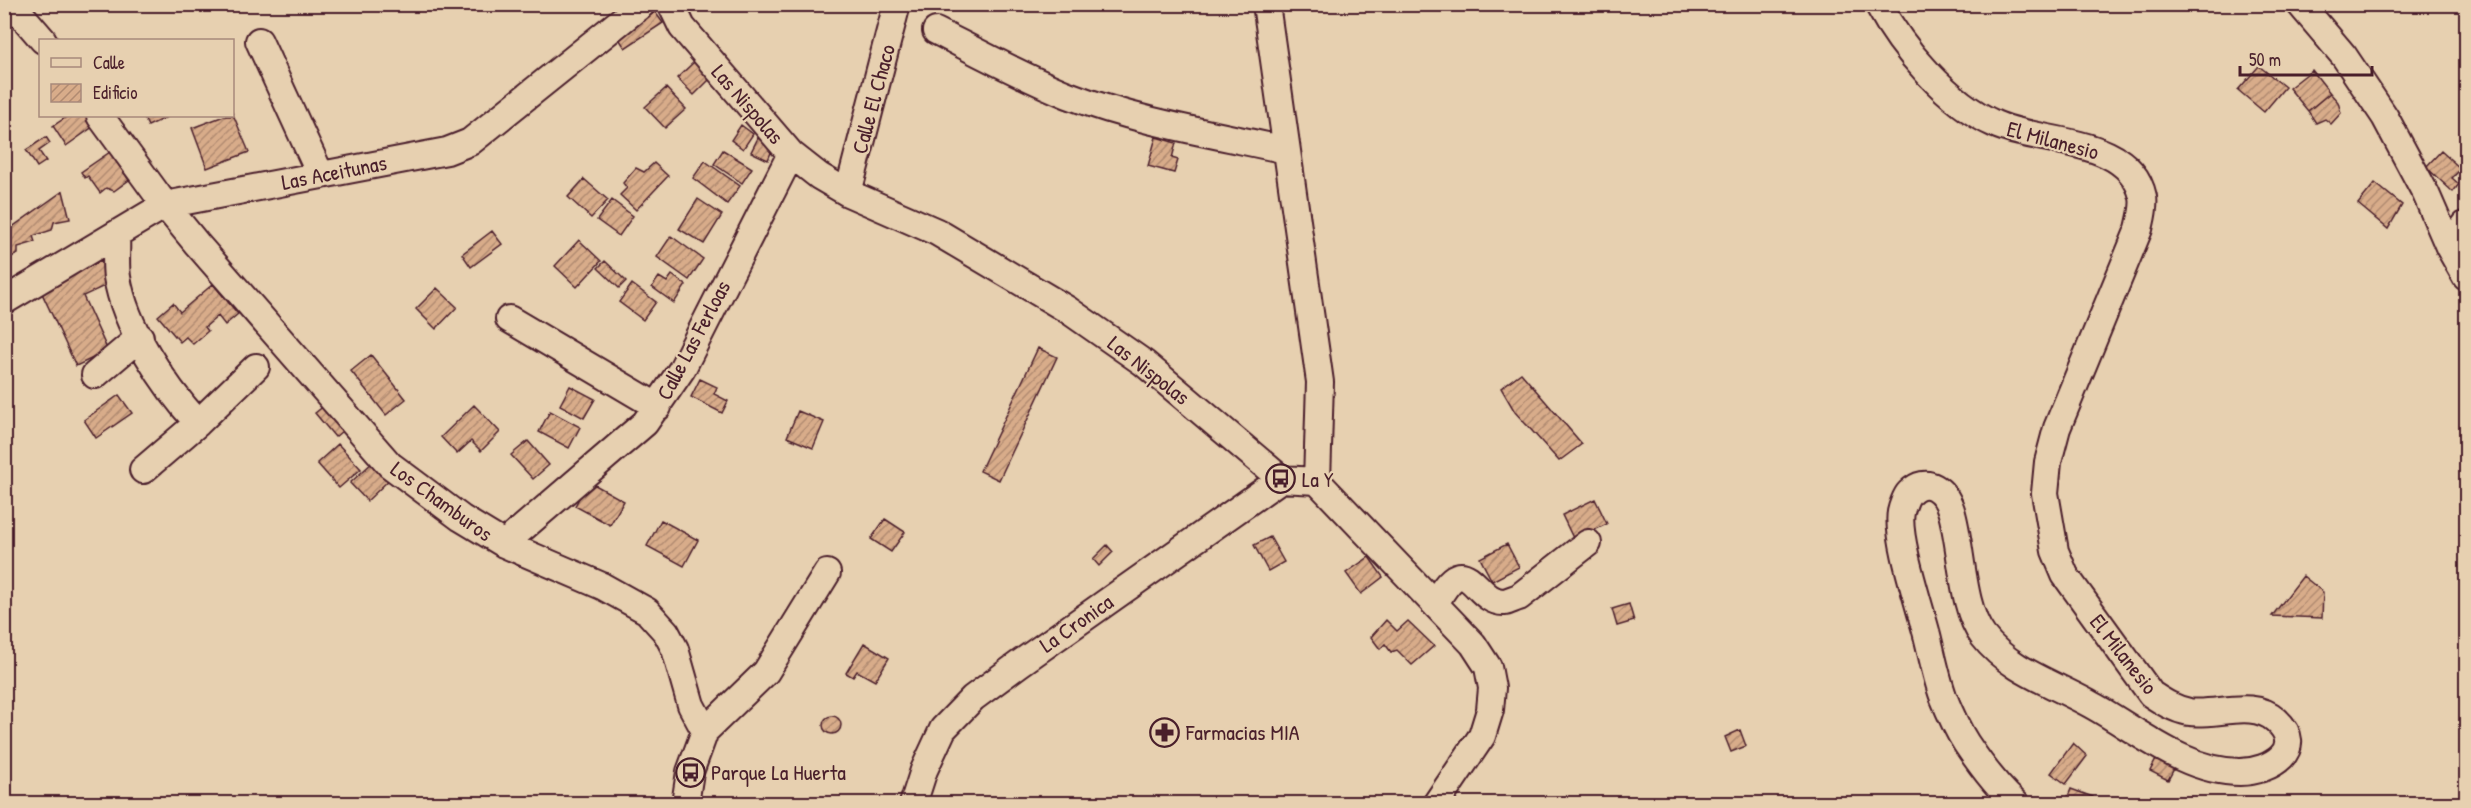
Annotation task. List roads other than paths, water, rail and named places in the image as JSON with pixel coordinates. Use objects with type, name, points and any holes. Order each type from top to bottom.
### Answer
[{"type":"street","points":[[12,4],[42,39]]},
{"type":"street","name":"Las Aceitunas","points":[[4,301],[165,205],[447,151],[470,142],[642,4]]},
{"type":"street","name":"Las Nispolas","points":[[671,4],[682,27],[791,154],[819,176],[848,193],[937,232],[1068,310],[1144,363],[1281,479]]},
{"type":"street","name":"Calle El Chaco","points":[[848,193],[897,4]]},
{"type":"street","points":[[1266,4],[1286,150],[1298,215],[1320,382],[1317,481]]},
{"type":"street","name":"El Milanesio","points":[[1878,4],[1917,63],[1961,103],[1995,124],[2110,155],[2135,174],[2144,199],[2139,229],[2057,428],[2048,462],[2046,493],[2055,551],[2065,575],[2151,694],[2170,706],[2190,712],[2253,710],[2274,717],[2285,730],[2287,747],[2278,762],[2255,772],[2228,772],[2167,750],[2089,703],[2012,664],[1983,636],[1972,617],[1954,519],[1947,497],[1936,486],[1923,484],[1909,493],[1901,512],[1902,540],[1943,695],[1966,742],[2004,793],[2016,804]]},
{"type":"street","points":[[2300,4],[2344,56],[2385,117],[2426,194],[2449,247],[2466,277]]},
{"type":"street","points":[[936,31],[994,61],[1069,95],[1140,117],[1286,150]]},
{"type":"street","points":[[259,41],[320,174]]},
{"type":"street","name":"Los Chamburos","points":[[101,117],[165,205],[390,465],[461,518],[504,544],[602,586],[647,611],[666,632],[675,649],[691,705],[705,730]]},
{"type":"street","name":"Calle Las Ferloas","points":[[504,544],[645,423],[658,407],[682,369],[791,154]]},
{"type":"street","points":[[2449,247],[2466,224]]},
{"type":"street","points":[[116,235],[117,277],[128,314],[176,399],[198,423]]},
{"type":"street","points":[[509,319],[658,407]]},
{"type":"street","points":[[95,375],[140,337]]},
{"type":"street","points":[[143,470],[198,423],[256,367]]},
{"type":"street","points":[[1281,479],[1317,481],[1436,604],[1478,652],[1488,667],[1492,688],[1490,710],[1482,736],[1436,804]]},
{"type":"street","name":"La Cronica","points":[[913,804],[924,770],[943,729],[973,698],[1281,479]]},
{"type":"street","points":[[1436,604],[1446,585],[1459,576],[1475,583],[1494,600],[1505,602],[1519,597],[1588,543]]},
{"type":"street","points":[[684,804],[690,772],[705,730],[766,672],[827,573]]},
{"type":"place","name":"La Y","points":[[1281,479]]},
{"type":"place","name":"Farmacias MIA","points":[[1165,732]]},
{"type":"place","name":"Parque La Huerta","points":[[690,772]]}]
